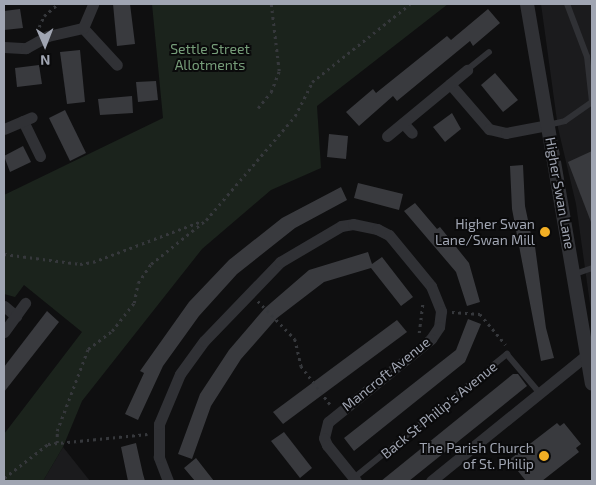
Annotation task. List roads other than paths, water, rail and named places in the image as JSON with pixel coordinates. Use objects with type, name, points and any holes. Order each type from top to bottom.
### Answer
[{"type":"street","points":[[83,28],[93,4]]},
{"type":"street","name":"Higher Swan Lane","points":[[527,4],[592,383]]},
{"type":"street","points":[[4,47],[26,48],[48,36],[83,28]]},
{"type":"street","points":[[83,28],[117,65]]},
{"type":"street","points":[[387,136],[467,70]]},
{"type":"street","points":[[450,84],[489,129],[506,133],[548,125]]},
{"type":"street","points":[[4,129],[28,119],[40,156]]},
{"type":"street","points":[[403,123],[412,134]]},
{"type":"street","name":"Mancroft Avenue","points":[[168,481],[158,457],[158,433],[164,409],[180,374],[204,341],[249,292],[295,252],[341,226],[353,224],[377,229],[388,235],[431,286],[441,311],[435,334],[422,347],[328,422],[324,438],[355,480]]},
{"type":"street","points":[[4,332],[25,303]]},
{"type":"street","points":[[4,306],[16,316]]},
{"type":"street","points":[[431,481],[588,354]]},
{"type":"lane","points":[[548,125],[565,121],[592,102],[587,57],[567,4]]},
{"type":"lane","points":[[467,70],[489,52]]},
{"type":"lane","points":[[574,274],[592,268]]},
{"type":"lane","name":"Back St Philip's Avenue","points":[[355,480],[507,354],[540,393]]},
{"type":"place","name":"Higher Swan Lane/Swan Mill","points":[[545,232]]},
{"type":"place","name":"The Parish Church of St. Philip","points":[[544,456]]},
{"type":"park label","name":"Settle Street Allotments","points":[[210,58]]}]
